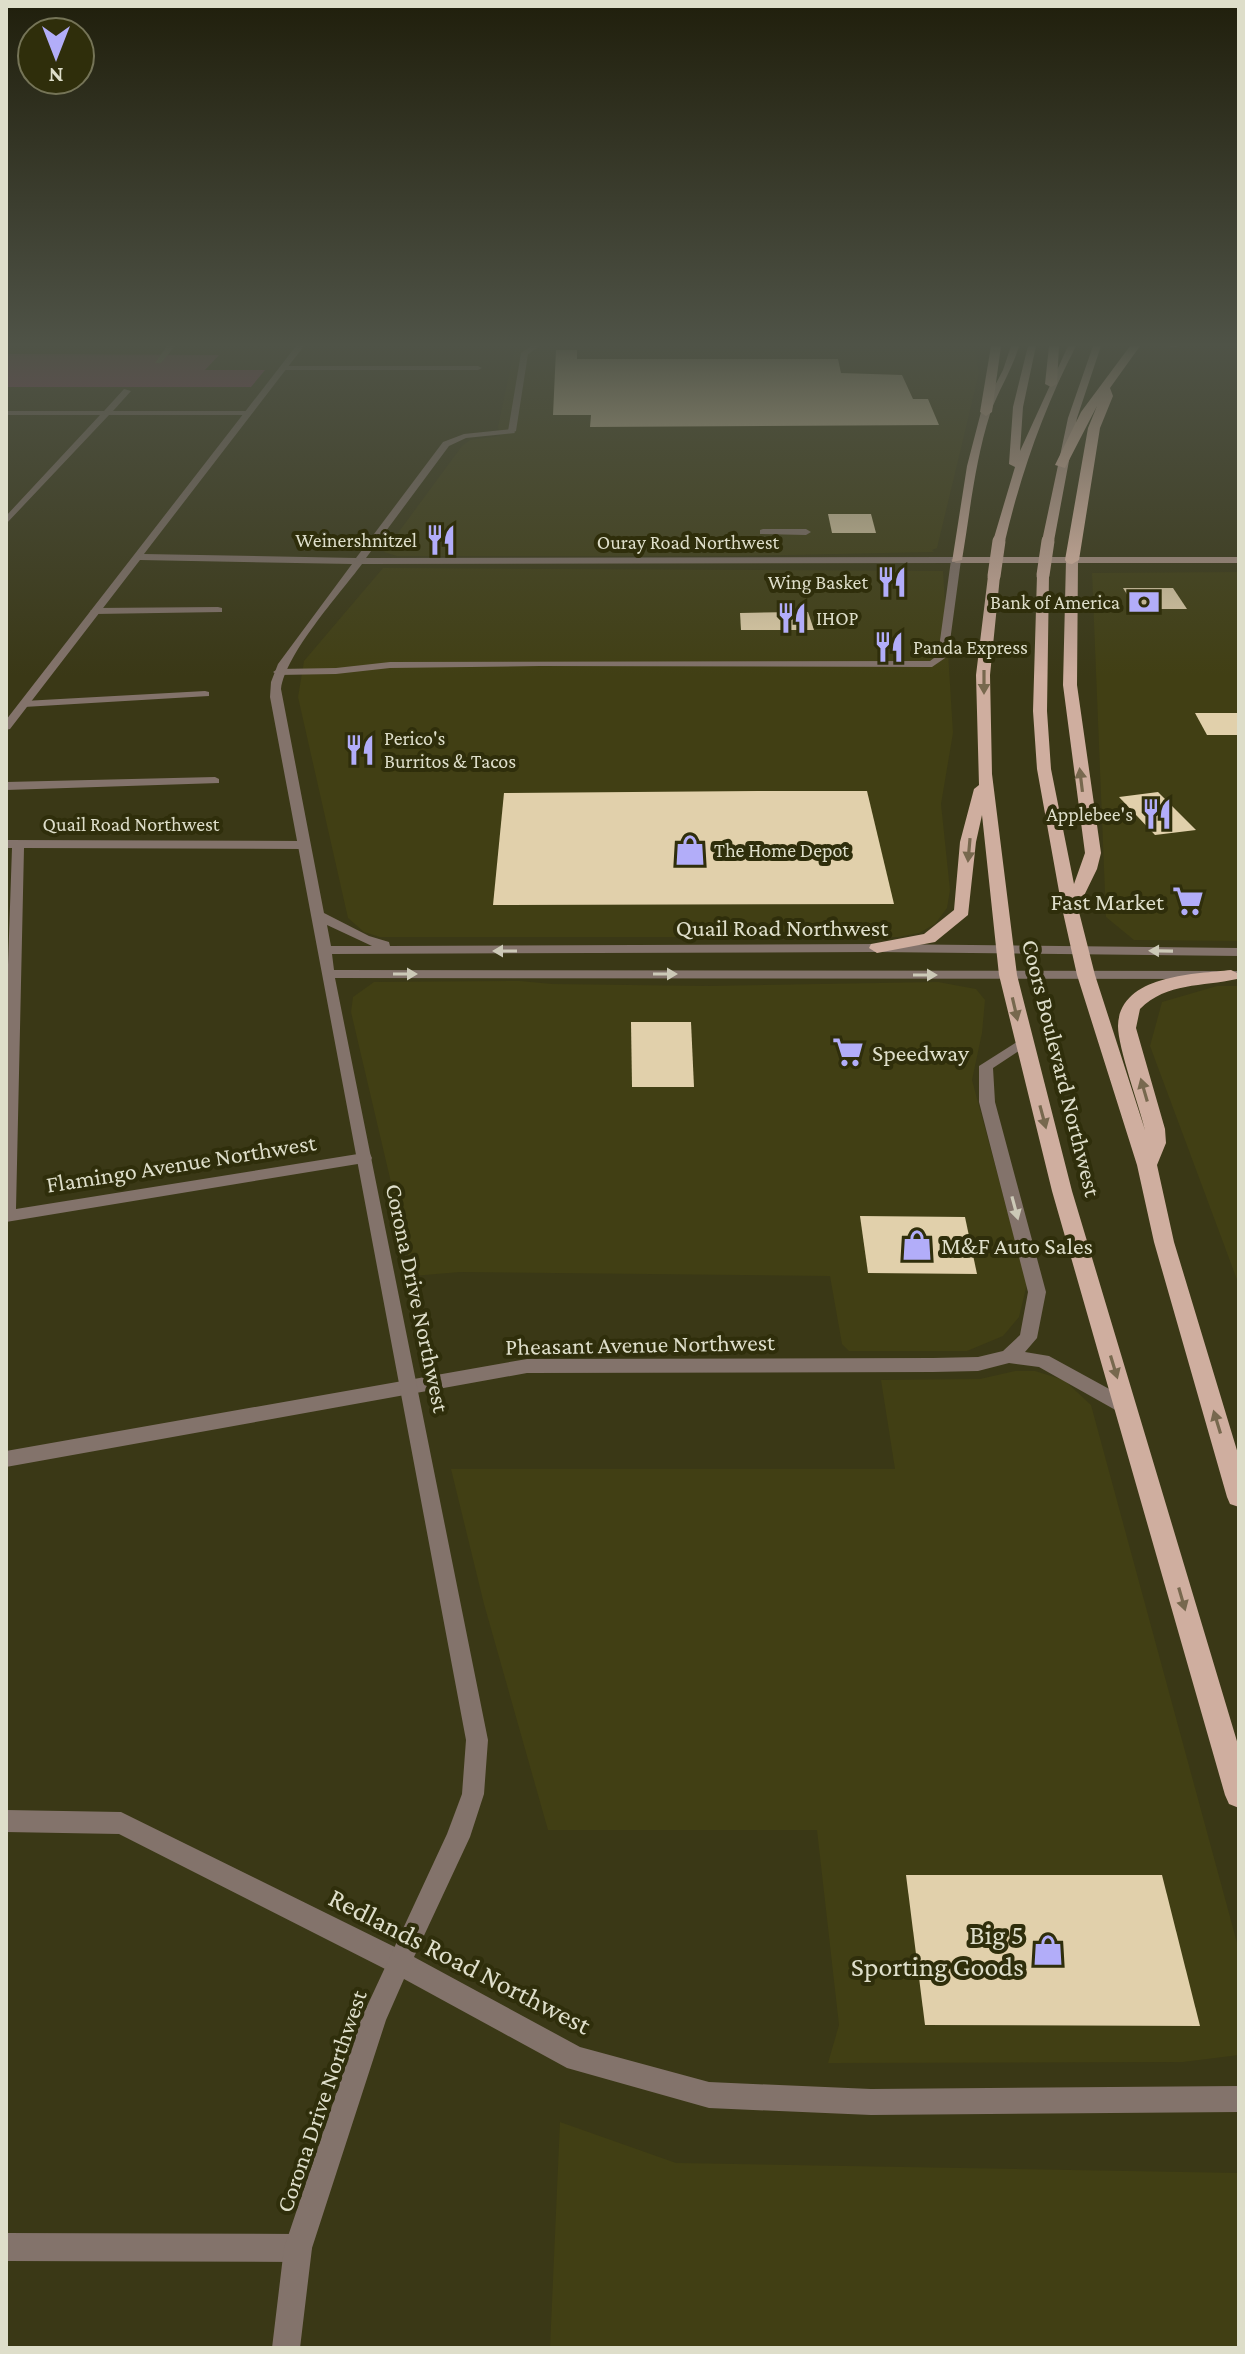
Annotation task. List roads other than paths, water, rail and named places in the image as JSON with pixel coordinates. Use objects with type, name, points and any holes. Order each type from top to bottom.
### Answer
[{"type":"highway","points":[[1061,465],[1065,456]]},
{"type":"highway","points":[[1072,560],[1089,456]]},
{"type":"main road","points":[[956,560],[975,456]]},
{"type":"main road","points":[[1013,484],[1015,456]]},
{"type":"main road","name":"Coors Boulevard Northwest","points":[[1024,456],[1013,484],[999,541],[983,675],[985,774],[1003,949],[1023,1042],[1062,1191],[1239,1795]]},
{"type":"main road","name":"Coors Boulevard Northwest","points":[[1063,456],[1043,575],[1040,711],[1044,769],[1086,975],[1147,1165],[1164,1242],[1239,1497]]},
{"type":"main road","name":"Ouray Road Northwest","points":[[956,560],[1239,560]]},
{"type":"main road","points":[[1070,908],[1089,869],[1093,853],[1070,685],[1072,560]]},
{"type":"main road","points":[[877,948],[929,938],[962,912],[968,842],[985,774]]},
{"type":"main road","points":[[1147,1165],[1156,1143],[1155,1129],[1127,1028],[1131,1007],[1150,990],[1175,983],[1235,975]]},
{"type":"main road","points":[[1222,1736],[1239,1760]]},
{"type":"street","points":[[6,521],[66,456]]},
{"type":"street","points":[[6,727],[215,456]]},
{"type":"street","points":[[278,672],[437,456]]},
{"type":"street","points":[[763,532],[806,532]]},
{"type":"street","name":"Ouray Road Northwest","points":[[138,557],[361,561],[956,560]]},
{"type":"street","points":[[278,672],[336,671],[390,665],[909,666],[939,660],[943,656],[956,560]]},
{"type":"street","points":[[95,611],[218,610]]},
{"type":"street","name":"Corona Drive Northwest","points":[[278,672],[275,697],[477,1740],[473,1794],[458,1837],[374,2017],[298,2248],[286,2348]]},
{"type":"street","points":[[24,704],[205,694]]},
{"type":"street","points":[[6,786],[215,781]]},
{"type":"street","points":[[7,1216],[12,844]]},
{"type":"street","name":"Quail Road Northwest","points":[[12,844],[304,845]]},
{"type":"street","points":[[316,914],[364,939],[405,950]]},
{"type":"street","name":"Quail Road Northwest","points":[[325,950],[877,948],[1239,952]]},
{"type":"street","points":[[535,973],[536,951]]},
{"type":"street","name":"Quail Road Northwest","points":[[327,974],[1235,975]]},
{"type":"street","points":[[1009,1356],[1028,1338],[1037,1292],[987,1102],[986,1066],[1023,1042]]},
{"type":"street","name":"Flamingo Avenue Northwest","points":[[7,1216],[364,1158]]},
{"type":"street","name":"Pheasant Avenue Northwest","points":[[6,1459],[527,1366],[948,1365],[978,1364],[1009,1356],[1043,1361],[1126,1407]]},
{"type":"street","name":"Redlands Road Northwest","points":[[6,1821],[121,1823],[400,1963],[576,2059],[709,2095],[885,2102],[1239,2099]]},
{"type":"street","points":[[6,2247],[298,2248]]},
{"type":"place","name":"Weinershnitzel","points":[[441,540]]},
{"type":"place","name":"Wing Basket","points":[[892,582]]},
{"type":"place","name":"Bank of America","points":[[1144,602]]},
{"type":"place","name":"IHOP","points":[[792,618]]},
{"type":"place","name":"Panda Express","points":[[889,647]]},
{"type":"place","name":"Perico's Burritos & Tacos","points":[[360,750]]},
{"type":"place","name":"Applebee's","points":[[1157,814]]},
{"type":"place","name":"The Home Depot","points":[[690,850]]},
{"type":"place","name":"Fast Market","points":[[1188,901]]},
{"type":"place","name":"Speedway","points":[[848,1052]]},
{"type":"place","name":"M&F Auto Sales","points":[[917,1245]]},
{"type":"place","name":"Big 5 Sporting Goods","points":[[1048,1950]]}]
